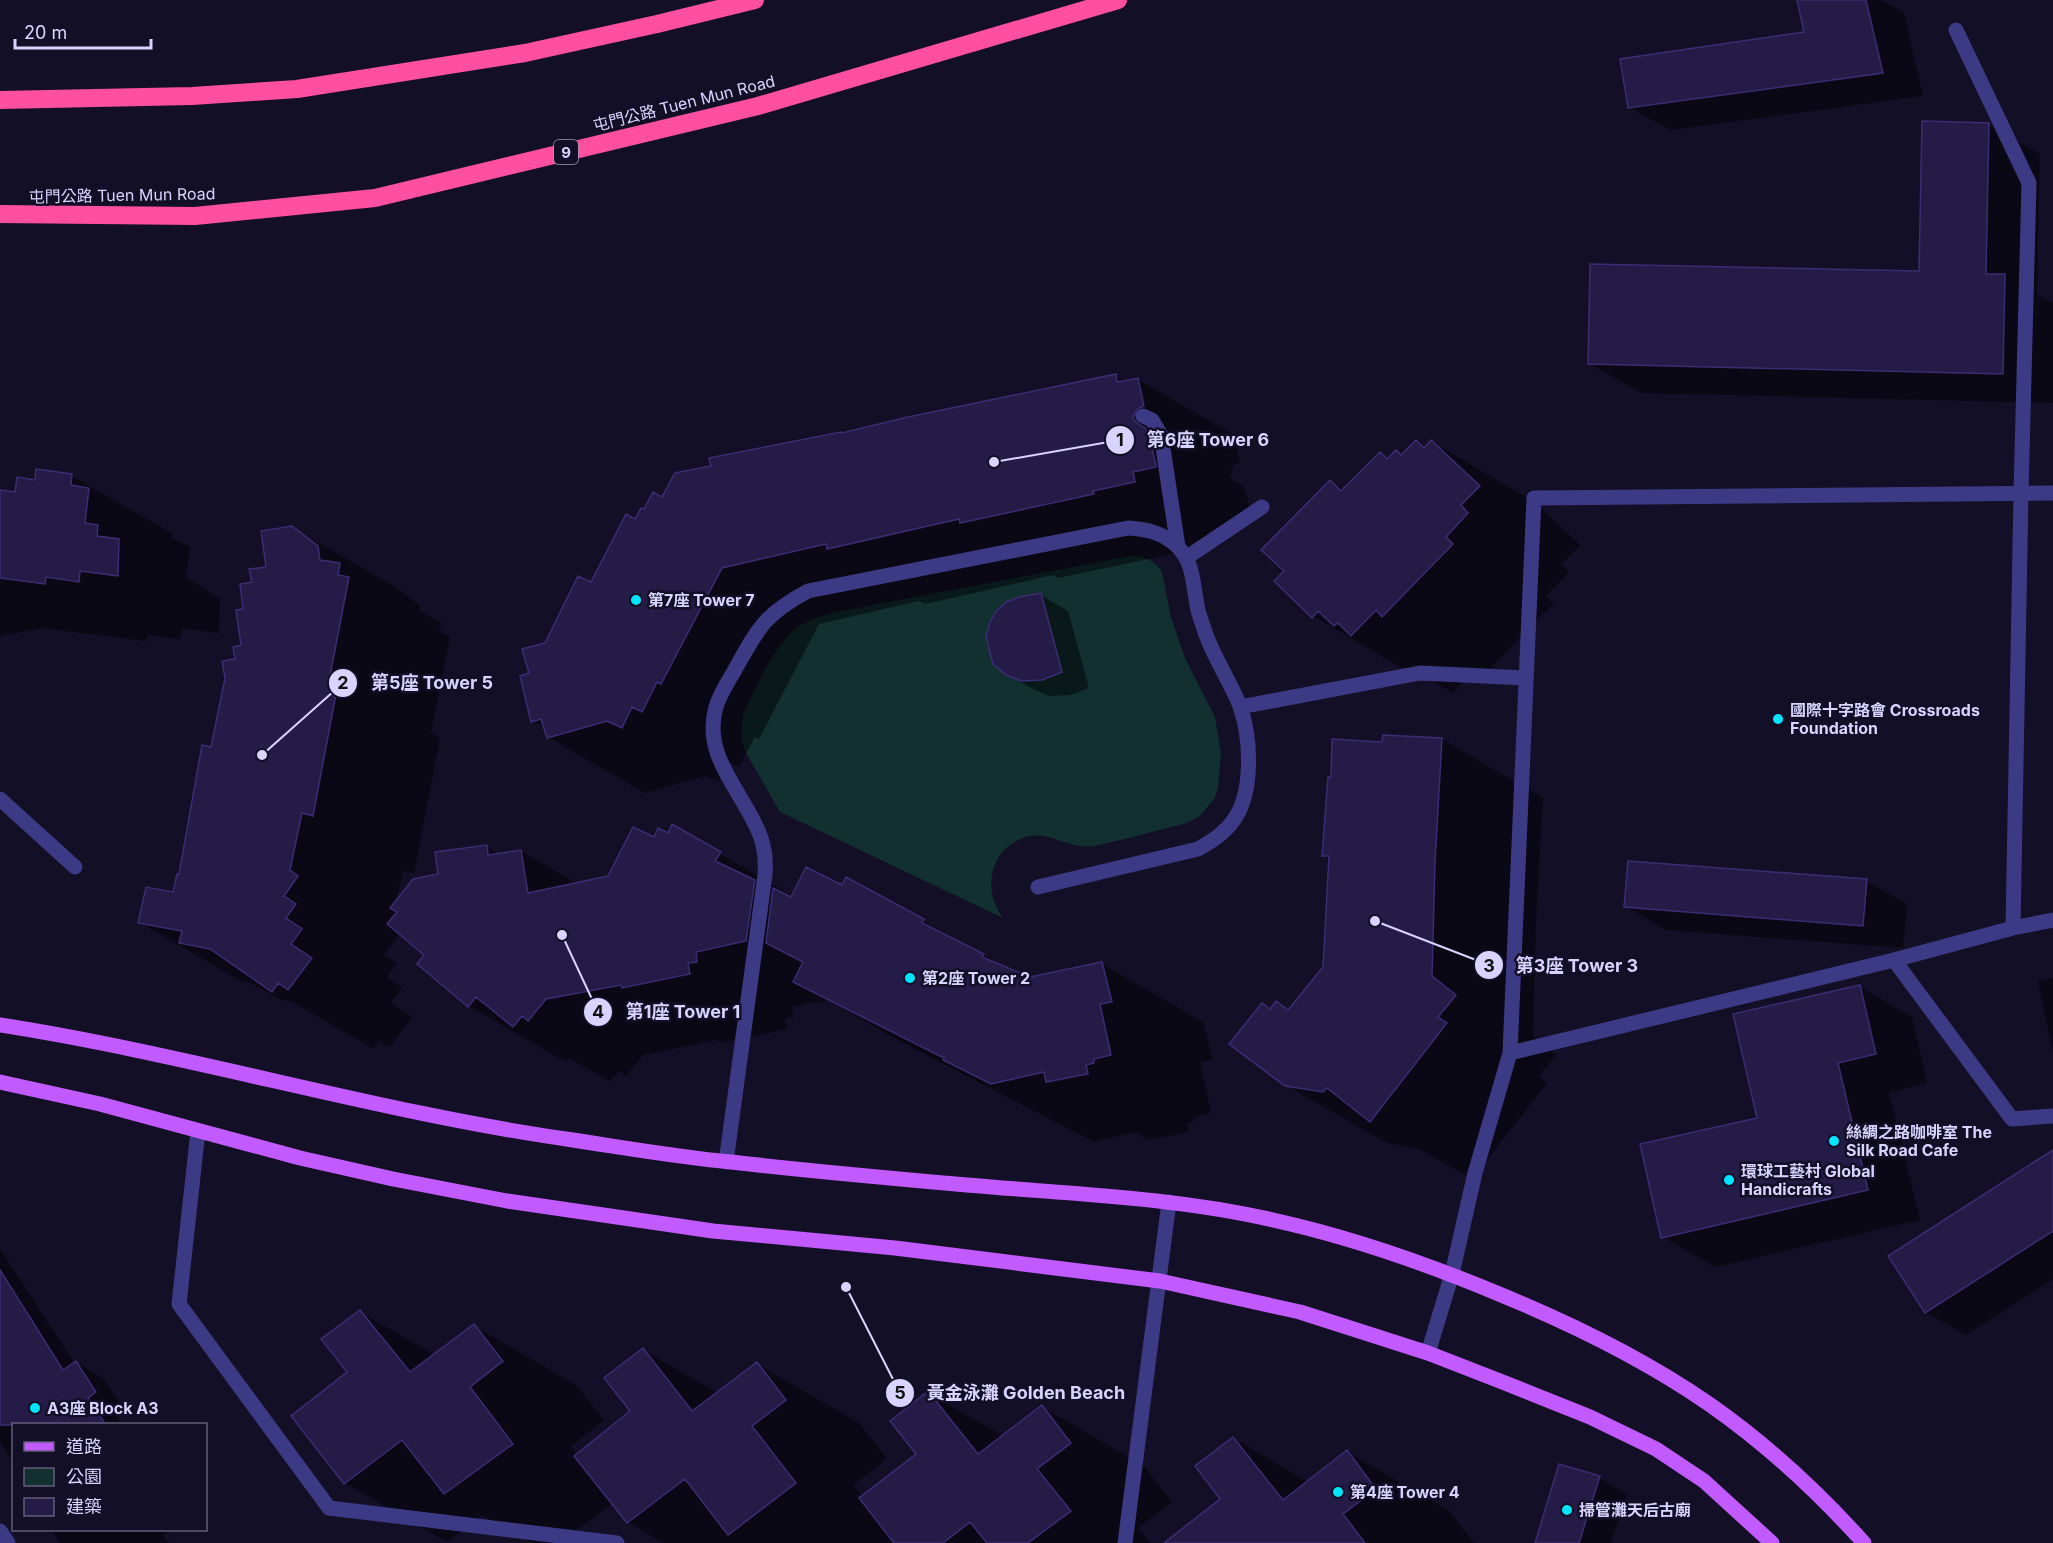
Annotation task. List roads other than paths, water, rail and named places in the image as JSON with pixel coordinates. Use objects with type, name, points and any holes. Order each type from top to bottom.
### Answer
[{"type":"highway","points":[[0,100],[192,96],[307,87],[525,53],[755,0]]},
{"type":"highway","name":"屯門公路 Tuen Mun Road","points":[[0,214],[195,216],[375,198],[758,106],[1118,0]]},
{"type":"main road","points":[[0,1025],[216,1066],[437,1116],[526,1133],[726,1162],[1170,1202],[1271,1219],[1372,1246],[1452,1274],[1548,1314],[1639,1360],[1709,1405],[1766,1448],[1864,1543]]},
{"type":"main road","points":[[0,1082],[100,1104],[300,1158],[507,1201],[713,1231],[895,1248],[1160,1281],[1300,1312],[1428,1353],[1590,1417],[1656,1449],[1704,1481],[1772,1543]]},
{"type":"lane","points":[[1956,30],[2029,183],[2020,493],[2013,928]]},
{"type":"lane","points":[[1038,887],[1198,849],[1217,838],[1233,823],[1241,809],[1245,794],[1249,752],[1246,727],[1240,707],[1210,648],[1198,610],[1192,572],[1182,553],[1161,435],[1152,420],[1143,416]]},
{"type":"lane","points":[[1428,1353],[1452,1274],[1474,1173],[1510,1053],[1534,498],[2053,493]]},
{"type":"lane","points":[[1182,553],[1262,507]]},
{"type":"lane","points":[[726,1162],[766,857],[755,824],[720,763],[714,741],[713,723],[716,705],[751,640],[765,620],[784,604],[808,591],[1128,528],[1155,531],[1182,553]]},
{"type":"lane","points":[[1240,707],[1420,673],[1526,678]]},
{"type":"lane","points":[[0,799],[75,867]]},
{"type":"lane","points":[[1510,1053],[2053,920]]},
{"type":"lane","points":[[1894,960],[2012,1119],[2053,1116]]},
{"type":"lane","points":[[198,1131],[178,1304],[329,1508],[617,1543]]},
{"type":"lane","points":[[1125,1543],[1149,1346],[1170,1202]]},
{"type":"lane","points":[[0,1531],[8,1543]]},
{"type":"place","name":"第6座 Tower 6","points":[[994,462]]},
{"type":"place","name":"第7座 Tower 7","points":[[636,600]]},
{"type":"place","name":"國際十字路會 Crossroads Foundation","points":[[1778,719]]},
{"type":"place","name":"第5座 Tower 5","points":[[262,755]]},
{"type":"place","name":"第3座 Tower 3","points":[[1375,921]]},
{"type":"place","name":"第1座 Tower 1","points":[[562,935]]},
{"type":"place","name":"第2座 Tower 2","points":[[910,978]]},
{"type":"place","name":"絲綢之路咖啡室 The Silk Road Cafe","points":[[1834,1141]]},
{"type":"place","name":"環球工藝村 Global Handicrafts","points":[[1729,1180]]},
{"type":"place","name":"黃金泳灘 Golden Beach","points":[[846,1287]]},
{"type":"place","name":"A3座 Block A3","points":[[35,1408]]},
{"type":"place","name":"第4座 Tower 4","points":[[1338,1492]]},
{"type":"place","name":"掃管灘天后古廟","points":[[1567,1510]]}]
